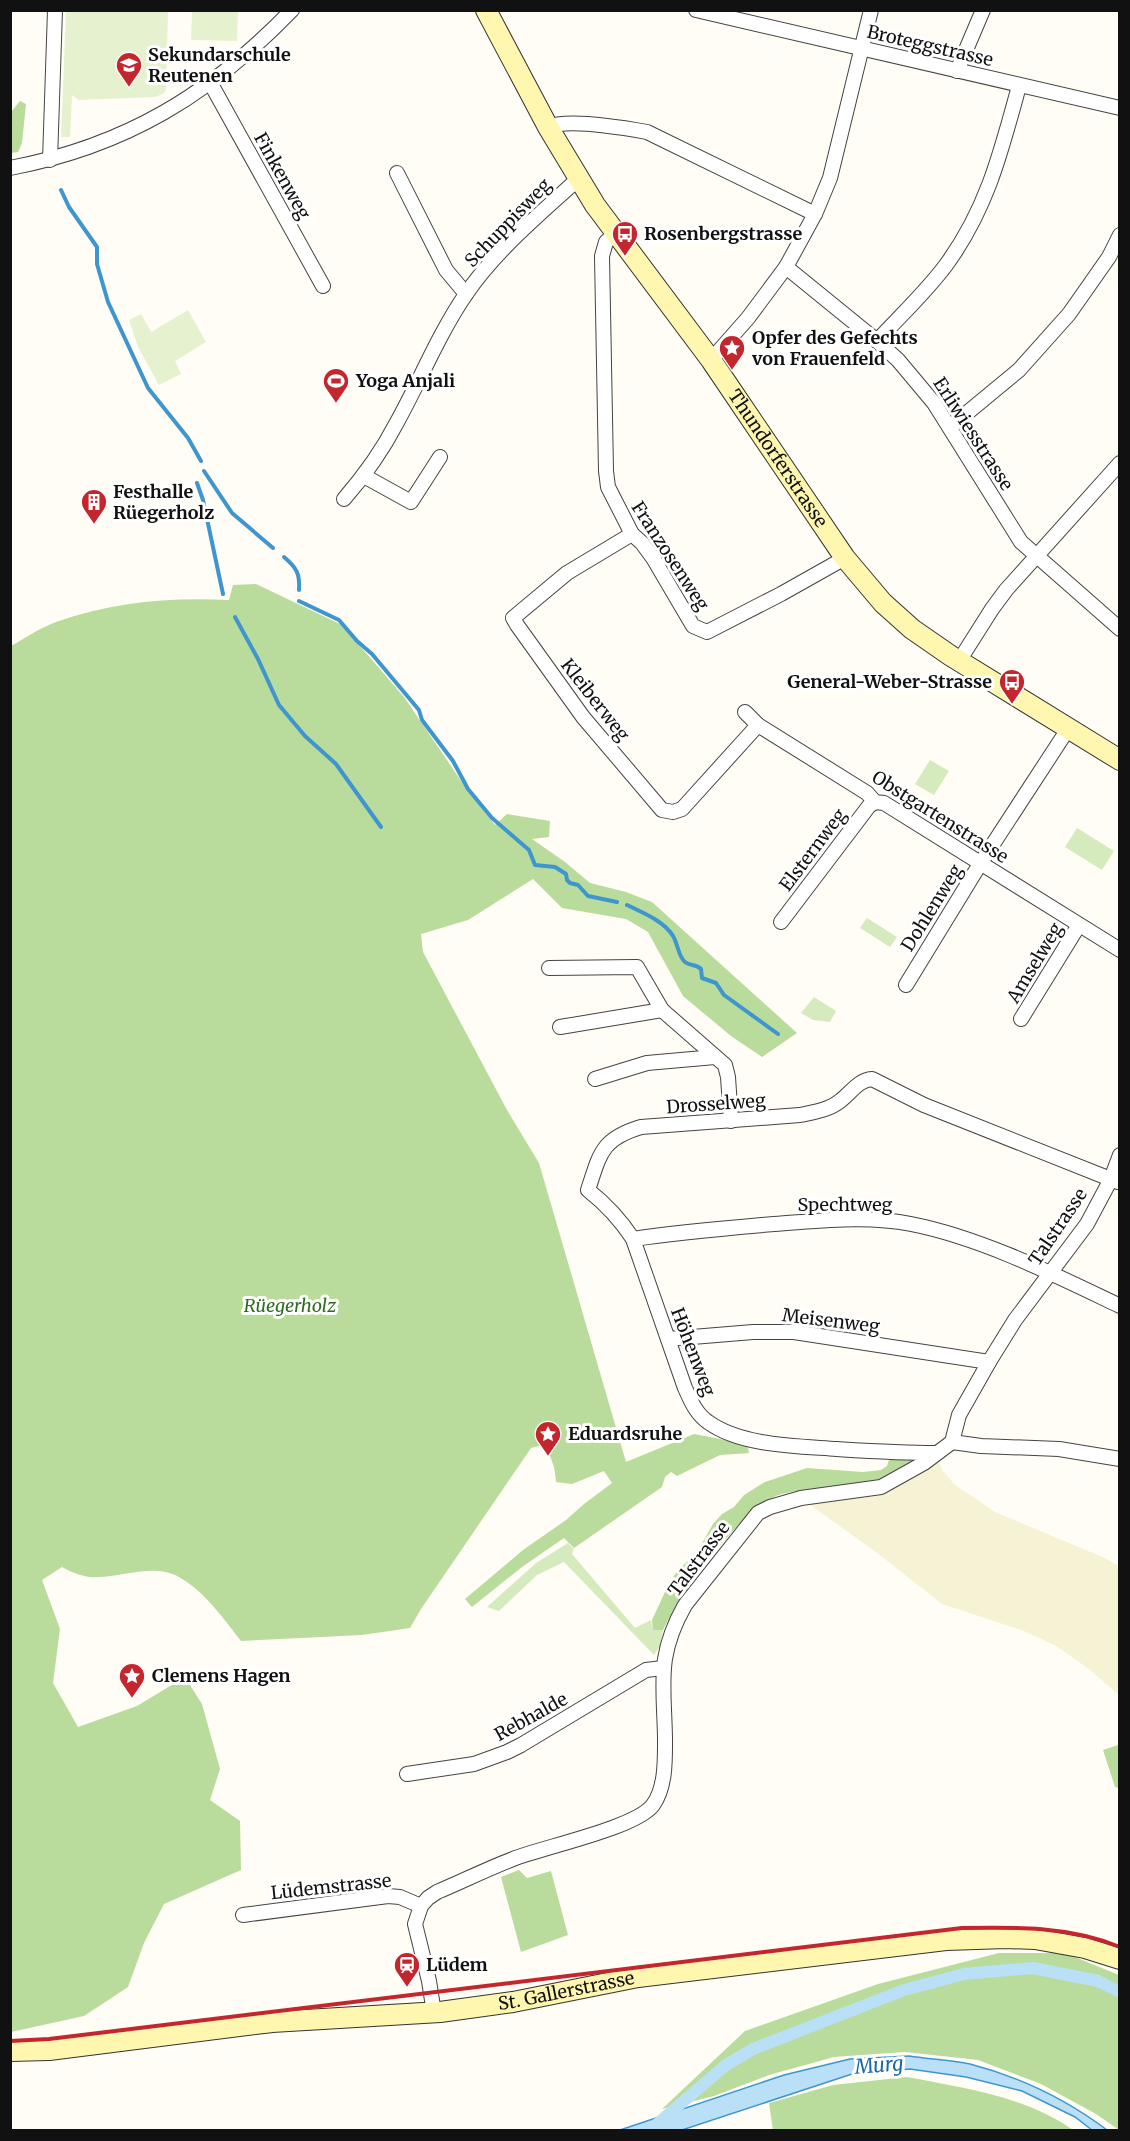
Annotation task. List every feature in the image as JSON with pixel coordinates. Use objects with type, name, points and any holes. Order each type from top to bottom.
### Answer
[{"type":"main road","name":"Thundorferstrasse","points":[[486,10],[578,179],[711,360],[845,558],[869,588],[895,615],[959,661],[1119,760]]},
{"type":"main road","name":"St. Gallerstrasse","points":[[10,2051],[50,2050],[272,2022],[434,2013],[513,2002],[638,1977],[946,1940],[1035,1939],[1085,1948],[1119,1959]]},
{"type":"street","points":[[50,160],[55,10]]},
{"type":"street","points":[[10,168],[76,153],[128,132],[177,106],[211,84],[259,44],[292,10]]},
{"type":"street","name":"Broteggstrasse","points":[[696,10],[1119,108]]},
{"type":"street","points":[[711,360],[748,318],[786,267],[815,214],[830,178],[871,10]]},
{"type":"street","points":[[957,71],[983,10]]},
{"type":"street","name":"Finkenweg","points":[[211,84],[323,286]]},
{"type":"street","points":[[878,341],[946,266],[977,216],[997,167],[1019,86]]},
{"type":"street","points":[[549,127],[564,123],[648,132],[815,214]]},
{"type":"street","name":"Schuppisweg","points":[[397,173],[446,270],[466,294]]},
{"type":"street","name":"Schuppisweg","points":[[344,499],[364,476],[396,425],[430,356],[466,294],[506,248],[578,179]]},
{"type":"street","name":"Franzosenweg","points":[[616,233],[606,242],[602,256],[606,471],[611,494],[632,534],[653,558],[693,626],[707,632],[782,594],[845,558]]},
{"type":"street","points":[[950,427],[1019,370],[1069,314],[1109,257],[1119,235]]},
{"type":"street","name":"Erliwiesstrasse","points":[[786,267],[878,341],[919,383],[950,427],[1021,542],[1119,629]]},
{"type":"street","points":[[364,476],[411,502],[440,457]]},
{"type":"street","points":[[959,661],[992,609],[1119,463]]},
{"type":"street","name":"Kleiberweg","points":[[632,534],[567,573],[513,618],[583,717],[662,810],[673,812],[682,809],[758,725]]},
{"type":"street","name":"Obstgartenstrasse","points":[[745,712],[758,725],[867,793],[875,802],[884,803],[1119,950]]},
{"type":"street","name":"Dohlenweg","points":[[906,985],[980,864],[1068,729]]},
{"type":"street","name":"Elsternweg","points":[[781,922],[869,806],[875,802]]},
{"type":"street","name":"Amselweg","points":[[1021,1019],[1079,925]]},
{"type":"street","points":[[549,968],[637,967],[662,1010],[725,1065],[731,1120]]},
{"type":"street","points":[[560,1027],[662,1010]]},
{"type":"street","points":[[595,1079],[647,1063],[715,1057]]},
{"type":"street","name":"Drosselweg","points":[[588,1190],[600,1154],[610,1141],[624,1132],[641,1127],[800,1116],[822,1111],[840,1101],[859,1083],[872,1079],[924,1105],[1115,1181]]},
{"type":"street","name":"Talstrasse","points":[[421,1906],[437,1892],[514,1859],[579,1839],[637,1816],[651,1807],[662,1785],[665,1749],[663,1668],[670,1638],[685,1605],[758,1514],[770,1507],[801,1498],[881,1486],[924,1463],[934,1453],[952,1442],[959,1415],[1015,1320],[1087,1224],[1115,1181],[1119,1155]]},
{"type":"street","name":"Höhenweg","points":[[588,1190],[621,1219],[633,1239],[685,1388],[694,1408],[706,1421],[746,1439],[793,1446],[934,1453]]},
{"type":"street","name":"Spechtweg","points":[[633,1239],[678,1232],[833,1219],[910,1224],[952,1234],[1050,1273],[1119,1306]]},
{"type":"street","name":"Meisenweg","points":[[668,1339],[753,1332],[794,1332],[989,1362]]},
{"type":"street","points":[[952,1442],[981,1446],[1059,1449],[1119,1459]]},
{"type":"street","name":"Rebhalde","points":[[407,1774],[474,1764],[490,1759],[521,1745],[646,1670],[663,1668]]},
{"type":"street","name":"Lüdemstrasse","points":[[243,1915],[388,1896],[400,1897],[421,1906]]},
{"type":"street","points":[[421,1906],[415,1924],[434,2013]]},
{"type":"shaded area","points":[[935,1453],[943,1471],[954,1484],[995,1512],[1119,1566],[1119,1695],[1089,1669],[1056,1646],[1024,1631],[942,1604],[801,1498],[863,1489]]},
{"type":"green space","points":[[66,11],[168,11],[166,89],[164,93],[156,97],[79,100],[72,95],[70,137],[61,137]]},
{"type":"green space","points":[[192,11],[238,11],[237,41],[191,40]]},
{"type":"green space","points":[[20,101],[26,104],[22,143],[18,152],[11,153],[11,112]]},
{"type":"green space","points":[[188,310],[206,342],[175,361],[181,374],[159,385],[138,347],[129,320],[141,314],[151,332]]},
{"type":"green space","name":"Rüegerholz","points":[[256,584],[342,625],[404,697],[468,791],[495,825],[507,814],[550,821],[549,837],[532,839],[590,883],[626,892],[652,902],[797,1033],[762,1057],[731,1036],[683,996],[648,932],[626,919],[562,908],[533,879],[468,920],[421,934],[423,952],[507,1110],[539,1163],[626,1462],[694,1434],[747,1444],[749,1453],[720,1455],[677,1476],[671,1472],[665,1477],[662,1487],[574,1548],[564,1538],[522,1567],[472,1607],[465,1599],[523,1550],[566,1520],[612,1483],[604,1471],[572,1484],[556,1482],[552,1462],[543,1445],[531,1448],[410,1628],[362,1635],[241,1641],[205,1598],[188,1583],[169,1573],[149,1571],[92,1577],[79,1575],[62,1567],[42,1580],[60,1629],[53,1683],[78,1727],[137,1706],[185,1677],[202,1704],[220,1769],[210,1800],[240,1821],[241,1870],[164,1904],[144,1943],[128,1987],[84,2016],[11,2032],[11,646],[50,624],[77,615],[141,602],[185,599],[229,600],[233,585]]},
{"type":"green space","points":[[930,760],[949,771],[934,795],[915,784]]},
{"type":"green space","points":[[1077,828],[1114,851],[1102,870],[1065,847]]},
{"type":"green space","points":[[867,918],[897,937],[890,947],[860,928]]},
{"type":"green space","points":[[814,997],[836,1011],[830,1022],[813,1020],[801,1013]]},
{"type":"green space","points":[[890,1456],[923,1456],[878,1480],[794,1491],[766,1501],[749,1514],[715,1552],[684,1595],[663,1630],[653,1630],[652,1620],[670,1581],[680,1568],[696,1554],[713,1524],[722,1514],[734,1507],[744,1495],[765,1482],[807,1468],[863,1472],[881,1470],[887,1466]]},
{"type":"green space","points":[[568,1543],[574,1549],[572,1554],[635,1628],[651,1620],[653,1630],[663,1630],[660,1646],[654,1655],[564,1562],[537,1575],[499,1611],[487,1607],[536,1563]]},
{"type":"green space","points":[[1120,1746],[1119,1788],[1115,1787],[1103,1750]]},
{"type":"green space","points":[[519,1870],[527,1878],[551,1871],[568,1935],[521,1952],[501,1877]]},
{"type":"green space","points":[[999,1953],[1065,1953],[1119,1975],[1119,2130],[1096,2114],[1041,2084],[978,2060],[905,2052],[834,2057],[769,2075],[714,2096],[662,2109],[745,2031],[878,1984]]},
{"type":"green space","points":[[907,2077],[1014,2101],[1054,2118],[1073,2130],[773,2130],[769,2103],[833,2085]]},
{"type":"water","name":"Murg","points":[[909,2056],[955,2061],[1007,2075],[1059,2099],[1107,2130],[1092,2130],[1075,2117],[1022,2091],[966,2077],[910,2069],[852,2074],[682,2130],[620,2130],[784,2075],[850,2059]]},
{"type":"waterway","points":[[61,190],[69,207],[97,247],[97,264],[108,302],[148,388],[188,438],[201,461]]},
{"type":"waterway","points":[[204,471],[232,513],[273,548]]},
{"type":"waterway","points":[[197,483],[203,500],[223,594]]},
{"type":"waterway","points":[[284,557],[297,572],[299,590]]},
{"type":"waterway","points":[[299,601],[339,620],[372,654],[419,710],[422,720],[453,761],[468,789],[492,818],[529,850],[535,865],[555,867],[566,874],[570,883],[578,885],[588,896],[617,902]]},
{"type":"waterway","points":[[235,617],[279,705],[305,736],[336,764],[381,827]]},
{"type":"waterway","points":[[627,905],[664,926],[673,936],[685,962],[699,967],[702,978],[716,983],[724,995],[778,1034]]},
{"type":"waterway","points":[[650,2130],[726,2065],[753,2049],[904,1990],[964,1974],[1033,1968],[1098,1981],[1120,1992]]},
{"type":"railway","points":[[10,2041],[49,2039],[962,1928],[1062,1931],[1120,1947]]},
{"type":"place","name":"Sekundarschule Reutenen","points":[[129,88]]},
{"type":"place","name":"Rosenbergstrasse","points":[[625,257]]},
{"type":"place","name":"Opfer des Gefechts von Frauenfeld","points":[[732,371]]},
{"type":"place","name":"Yoga Anjali","points":[[336,404]]},
{"type":"place","name":"Festhalle Rüegerholz","points":[[94,525]]},
{"type":"place","name":"General-Weber-Strasse","points":[[1012,705]]},
{"type":"place","name":"Eduardsruhe","points":[[548,1457]]},
{"type":"place","name":"Clemens Hagen","points":[[132,1699]]},
{"type":"place","name":"Lüdem","points":[[407,1988]]}]
